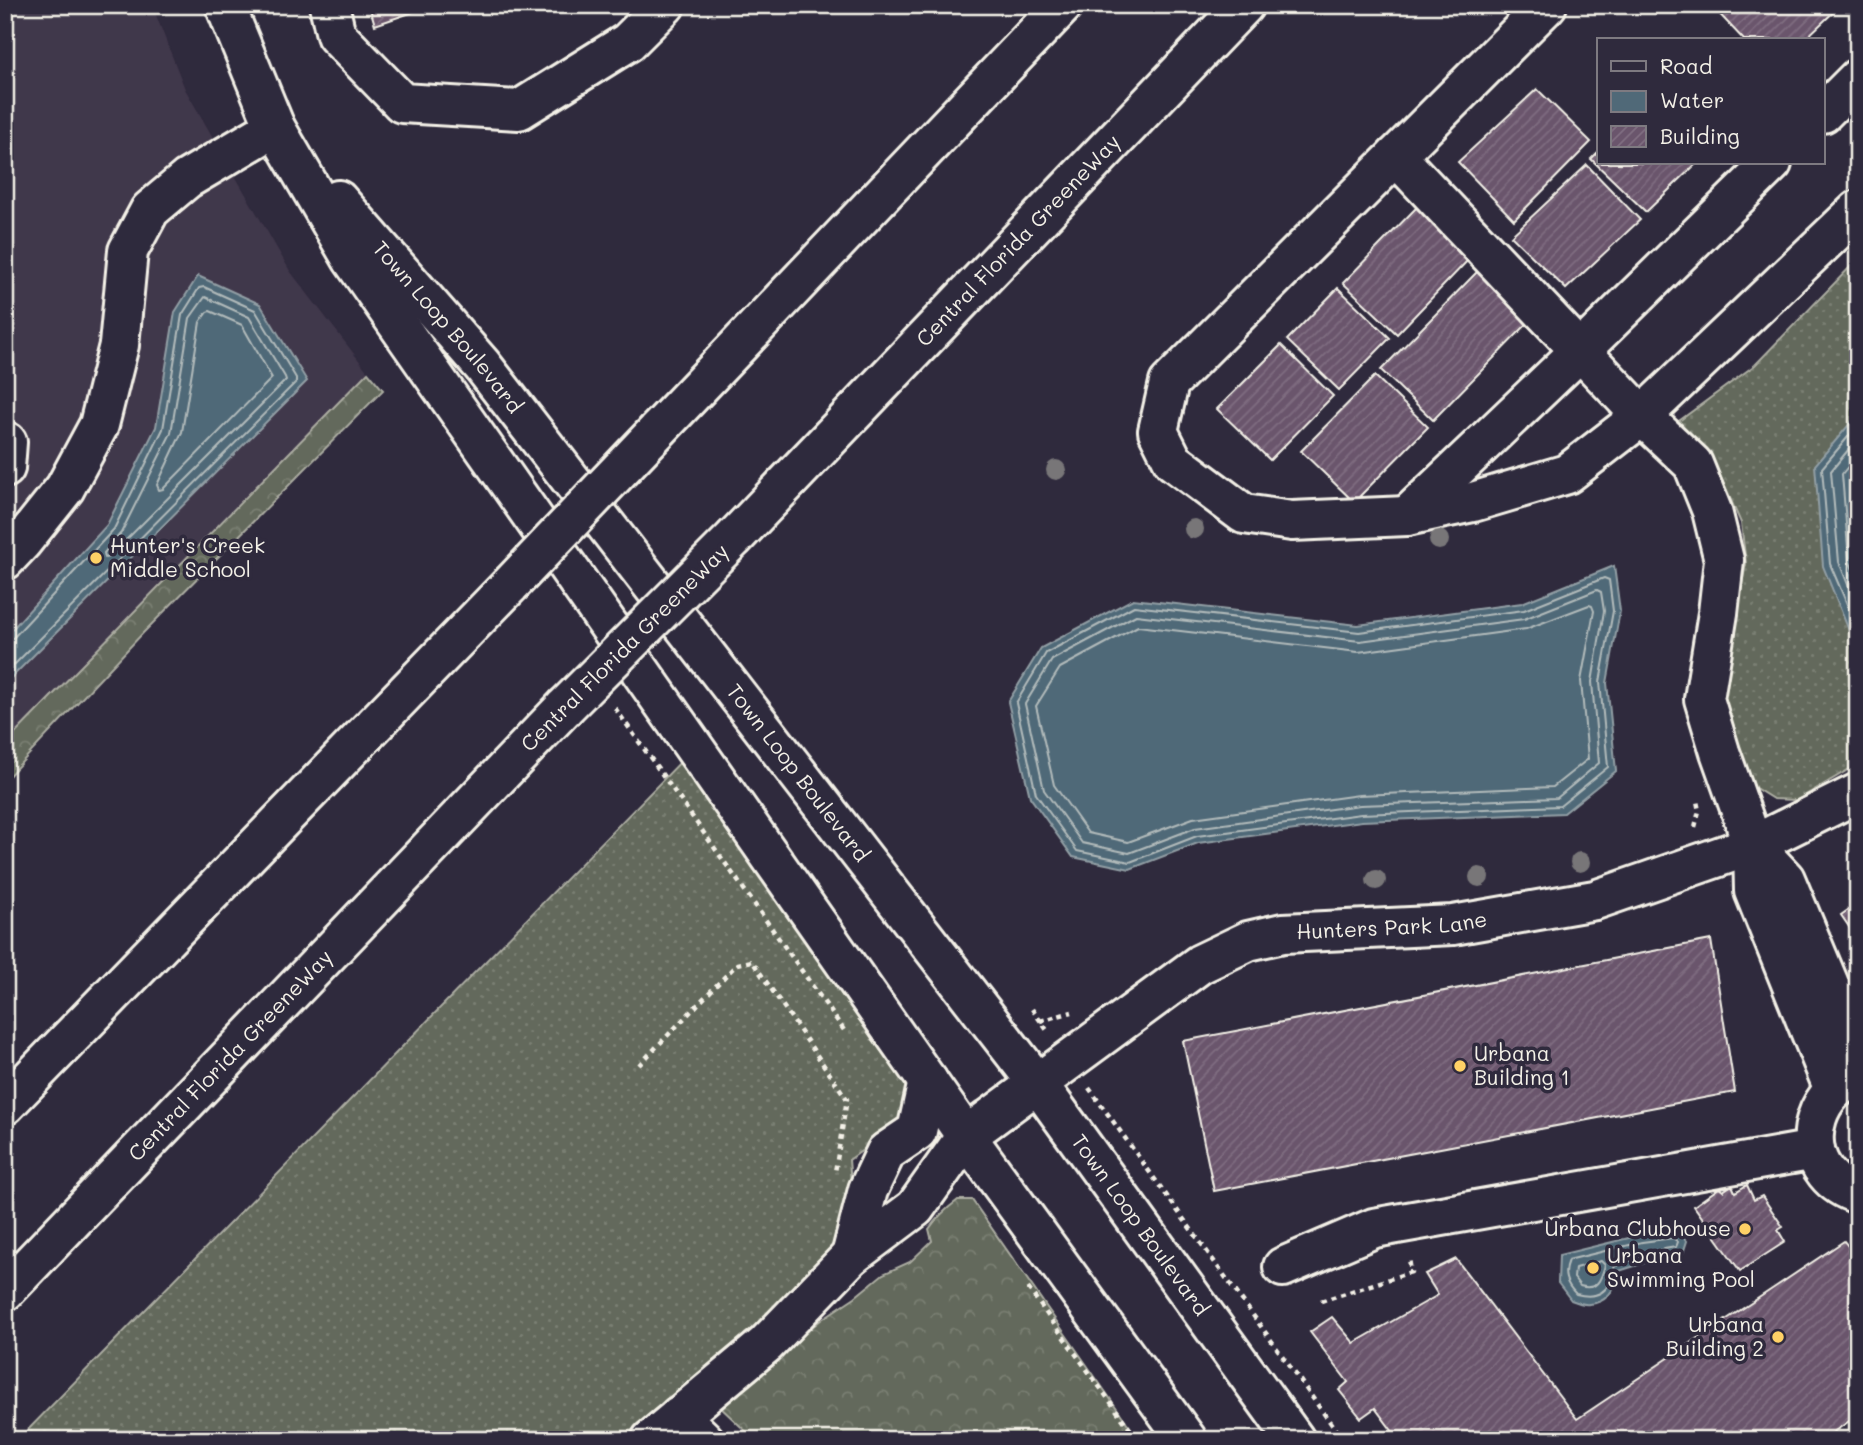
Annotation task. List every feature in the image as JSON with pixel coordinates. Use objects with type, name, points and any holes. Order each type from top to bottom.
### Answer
[{"type":"main road","name":"Town Loop Boulevard","points":[[225,5],[275,127],[352,259],[966,1136],[1187,1440]]},
{"type":"main road","points":[[329,5],[336,36],[402,103],[519,110],[628,42],[665,5]]},
{"type":"main road","points":[[5,1105],[510,585],[1063,5]]},
{"type":"main road","name":"Central Florida GreeneWay","points":[[5,1291],[565,707],[735,537],[1244,5]]},
{"type":"main road","points":[[1547,5],[1169,383],[1158,431],[1174,461],[1244,514],[1292,521],[1407,516],[1473,502],[1567,474],[1642,416],[1858,210]]},
{"type":"main road","points":[[1825,111],[1858,78]]},
{"type":"main road","name":"Town Loop Boulevard","points":[[275,127],[482,365],[1038,1084],[1295,1440]]},
{"type":"main road","points":[[5,559],[65,488],[99,425],[119,345],[128,251],[150,210],[187,179],[275,127]]},
{"type":"main road","points":[[1396,156],[1642,416],[1692,464],[1712,511],[1724,560],[1704,699],[1753,845],[1754,891],[1846,1083],[1821,1105],[1813,1128],[1815,1150],[1825,1172],[1844,1189],[1858,1194]]},
{"type":"main road","points":[[1407,516],[1771,164]]},
{"type":"main road","name":"Hunters Park Lane","points":[[678,1432],[851,1256],[915,1208],[966,1136],[1200,964],[1248,941],[1283,933],[1453,925],[1594,900],[1753,845],[1858,793]]},
{"type":"main road","points":[[1753,845],[1785,879],[1858,1054]]},
{"type":"main road","points":[[917,1131],[928,1081]]},
{"type":"main road","points":[[851,1256],[868,1190],[886,1152],[917,1131],[966,1136]]},
{"type":"main road","points":[[1283,1267],[1374,1228],[1815,1150]]},
{"type":"path","points":[[1694,833],[1699,810],[1696,799]]},
{"type":"path","points":[[639,1065],[737,964],[752,961],[847,1099],[834,1175]]},
{"type":"path","points":[[1032,1009],[1343,1440]]},
{"type":"shaded area","name":"Hunter's Creek Middle School","points":[[5,5],[152,5],[185,89],[290,271],[368,372],[5,744]]},
{"type":"green space","points":[[1858,259],[1858,764],[1797,800],[1773,799],[1749,784],[1721,714],[1731,638],[1746,564],[1741,523],[1715,464],[1679,421],[1755,365]]},
{"type":"green space","points":[[368,372],[383,390],[143,633],[5,780],[5,744]]},
{"type":"green space","points":[[694,748],[928,1081],[899,1124],[849,1160],[854,1218],[851,1256],[623,1440],[18,1440]]},
{"type":"green space","points":[[958,1200],[972,1200],[1139,1440],[755,1440],[717,1404],[822,1319],[883,1274],[910,1262],[932,1241],[929,1229],[932,1225]]},
{"type":"water","points":[[198,276],[260,304],[307,381],[5,684],[5,637],[107,525],[156,427],[175,312]]},
{"type":"water","points":[[1858,414],[1858,637],[1852,638],[1823,566],[1815,465]]},
{"type":"water","points":[[1614,566],[1620,611],[1607,683],[1616,771],[1564,813],[1362,821],[1198,843],[1130,869],[1073,857],[1030,797],[1008,702],[1041,648],[1133,599],[1358,625],[1522,603]]},
{"type":"water","name":"Urbana Swimming Pool","points":[[1677,1231],[1687,1241],[1683,1253],[1619,1271],[1613,1288],[1601,1301],[1587,1304],[1571,1300],[1558,1283],[1559,1255],[1641,1235]]},
{"type":"building","points":[[369,5],[434,5],[375,25]]},
{"type":"building","points":[[1711,5],[1841,5],[1806,38],[1742,38]]},
{"type":"building","points":[[1537,89],[1591,142],[1514,220],[1458,162]]},
{"type":"building","points":[[1597,153],[1597,164],[1696,164],[1646,212],[1591,159]]},
{"type":"building","points":[[1587,165],[1640,220],[1566,289],[1511,236]]},
{"type":"building","points":[[1418,206],[1471,257],[1397,334],[1343,283]]},
{"type":"building","points":[[1477,272],[1529,322],[1433,420],[1381,370]]},
{"type":"building","points":[[1338,288],[1390,338],[1339,390],[1287,340]]},
{"type":"building","points":[[1281,345],[1333,396],[1270,460],[1217,409]]},
{"type":"building","points":[[1375,376],[1428,427],[1354,502],[1301,451]]},
{"type":"building","points":[[1858,903],[1858,940],[1841,915]]},
{"type":"building","name":"Urbana Building 1","points":[[1711,940],[1735,1092],[1214,1191],[1183,1041]]},
{"type":"building","name":"Urbana Clubhouse","points":[[1732,1185],[1735,1192],[1747,1185],[1754,1200],[1762,1196],[1783,1227],[1778,1230],[1785,1242],[1740,1271],[1694,1206],[1719,1188],[1723,1191]]},
{"type":"building","name":"Urbana Building 2","points":[[1844,1241],[1858,1259],[1858,1415],[1822,1440],[1399,1440],[1375,1408],[1361,1418],[1339,1390],[1348,1382],[1310,1332],[1332,1317],[1354,1343],[1438,1295],[1425,1274],[1456,1259],[1577,1419]]},
{"type":"place","name":"Hunter's Creek Middle School","points":[[96,558]]},
{"type":"place","name":"Urbana Building 1","points":[[1460,1066]]},
{"type":"place","name":"Urbana Clubhouse","points":[[1745,1229]]},
{"type":"place","name":"Urbana Swimming Pool","points":[[1593,1268]]},
{"type":"place","name":"Urbana Building 2","points":[[1778,1337]]}]
